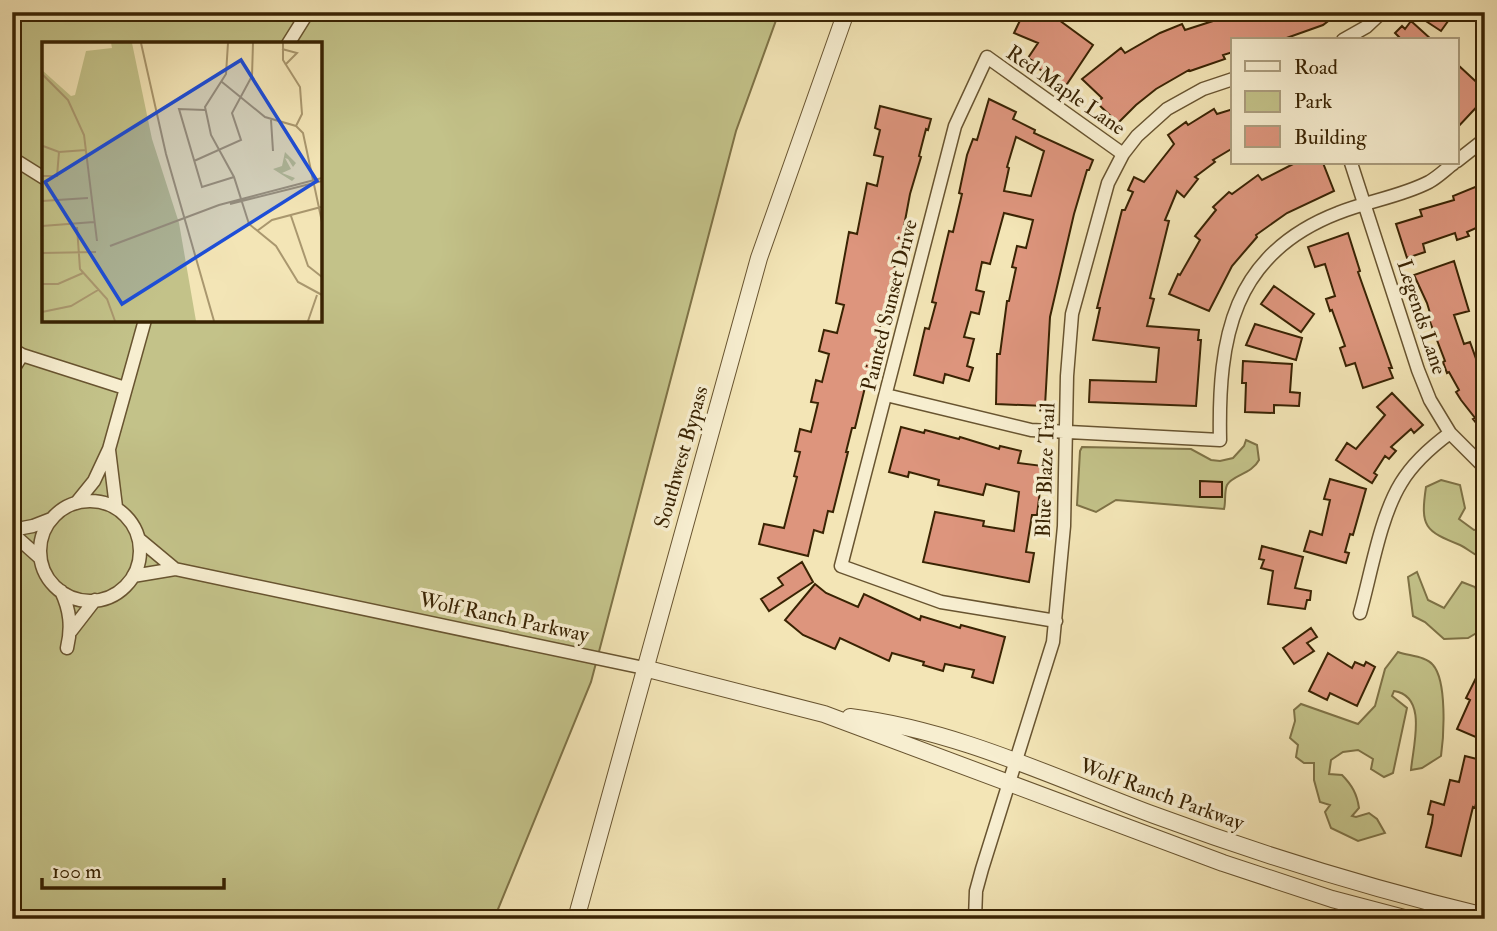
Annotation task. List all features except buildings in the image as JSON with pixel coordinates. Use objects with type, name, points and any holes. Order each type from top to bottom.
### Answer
[{"type":"street","points":[[289,42],[308,12]]},
{"type":"street","name":"Southwest Bypass","points":[[576,919],[758,258],[846,12]]},
{"type":"street","points":[[1347,38],[1366,27],[1382,12]]},
{"type":"street","name":"Red Maple Lane","points":[[987,57],[1123,154]]},
{"type":"street","name":"Painted Sunset Drive","points":[[987,57],[955,126],[841,566],[941,602],[1056,621]]},
{"type":"street","name":"Blue Blaze Trail","points":[[975,919],[976,891],[982,869],[1053,642],[1064,526],[1067,376],[1072,314],[1108,183],[1123,154],[1145,129],[1180,100],[1231,80]]},
{"type":"street","points":[[1458,160],[1485,139]]},
{"type":"street","points":[[12,158],[42,177]]},
{"type":"street","name":"Legends Lane","points":[[1351,164],[1430,400],[1450,433],[1485,468]]},
{"type":"street","points":[[886,395],[1031,430],[1220,440],[1219,400],[1224,352],[1236,304],[1265,261],[1305,228],[1336,213],[1429,182],[1452,164]]},
{"type":"street","points":[[77,502],[94,481],[109,449],[144,322]]},
{"type":"street","points":[[12,371],[17,352],[125,388]]},
{"type":"street","points":[[1360,613],[1386,519],[1401,484],[1430,449],[1450,433]]},
{"type":"street","points":[[109,449],[116,508]]},
{"type":"street","points":[[60,591],[78,600],[95,600],[117,593],[133,576],[139,563],[139,539],[126,516],[116,508],[93,500],[67,505],[52,519],[41,537],[40,558],[47,576],[66,603],[71,631],[67,648]]},
{"type":"street","points":[[12,532],[52,519]]},
{"type":"street","points":[[12,532],[40,558]]},
{"type":"street","name":"Wolf Ranch Parkway","points":[[139,539],[174,569]]},
{"type":"street","name":"Wolf Ranch Parkway","points":[[133,576],[174,569],[644,668],[824,713],[873,720],[951,740],[1017,762],[1187,827],[1296,864],[1484,915]]},
{"type":"street","points":[[71,631],[95,600]]},
{"type":"street","name":"Wolf Ranch Parkway","points":[[824,713],[1257,875],[1408,919]]},
{"type":"green space","points":[[12,12],[779,12],[736,131],[591,682],[494,919],[12,919]]},
{"type":"green space","points":[[1246,440],[1257,445],[1259,460],[1227,485],[1224,509],[1116,500],[1096,512],[1077,505],[1082,447],[1191,449],[1211,460],[1220,461],[1233,458]]},
{"type":"green space","points":[[1441,480],[1460,485],[1465,508],[1459,519],[1474,530],[1485,528],[1485,558],[1439,536],[1428,526],[1424,511],[1426,487]]},
{"type":"green space","points":[[1417,572],[1428,600],[1444,608],[1462,582],[1475,587],[1482,603],[1485,602],[1485,628],[1468,638],[1444,639],[1425,622],[1413,616],[1408,577]]},
{"type":"green space","points":[[1398,652],[1426,660],[1433,665],[1437,673],[1441,683],[1443,709],[1441,756],[1422,768],[1411,770],[1415,712],[1405,695],[1394,691],[1392,696],[1407,708],[1393,773],[1384,777],[1371,769],[1373,759],[1358,750],[1343,752],[1331,760],[1329,774],[1342,775],[1355,794],[1359,808],[1352,816],[1369,813],[1377,819],[1385,833],[1358,841],[1331,828],[1325,812],[1330,805],[1320,802],[1314,780],[1314,763],[1304,763],[1296,757],[1298,745],[1290,738],[1295,721],[1294,710],[1301,704],[1358,724],[1375,706],[1385,669]]}]
